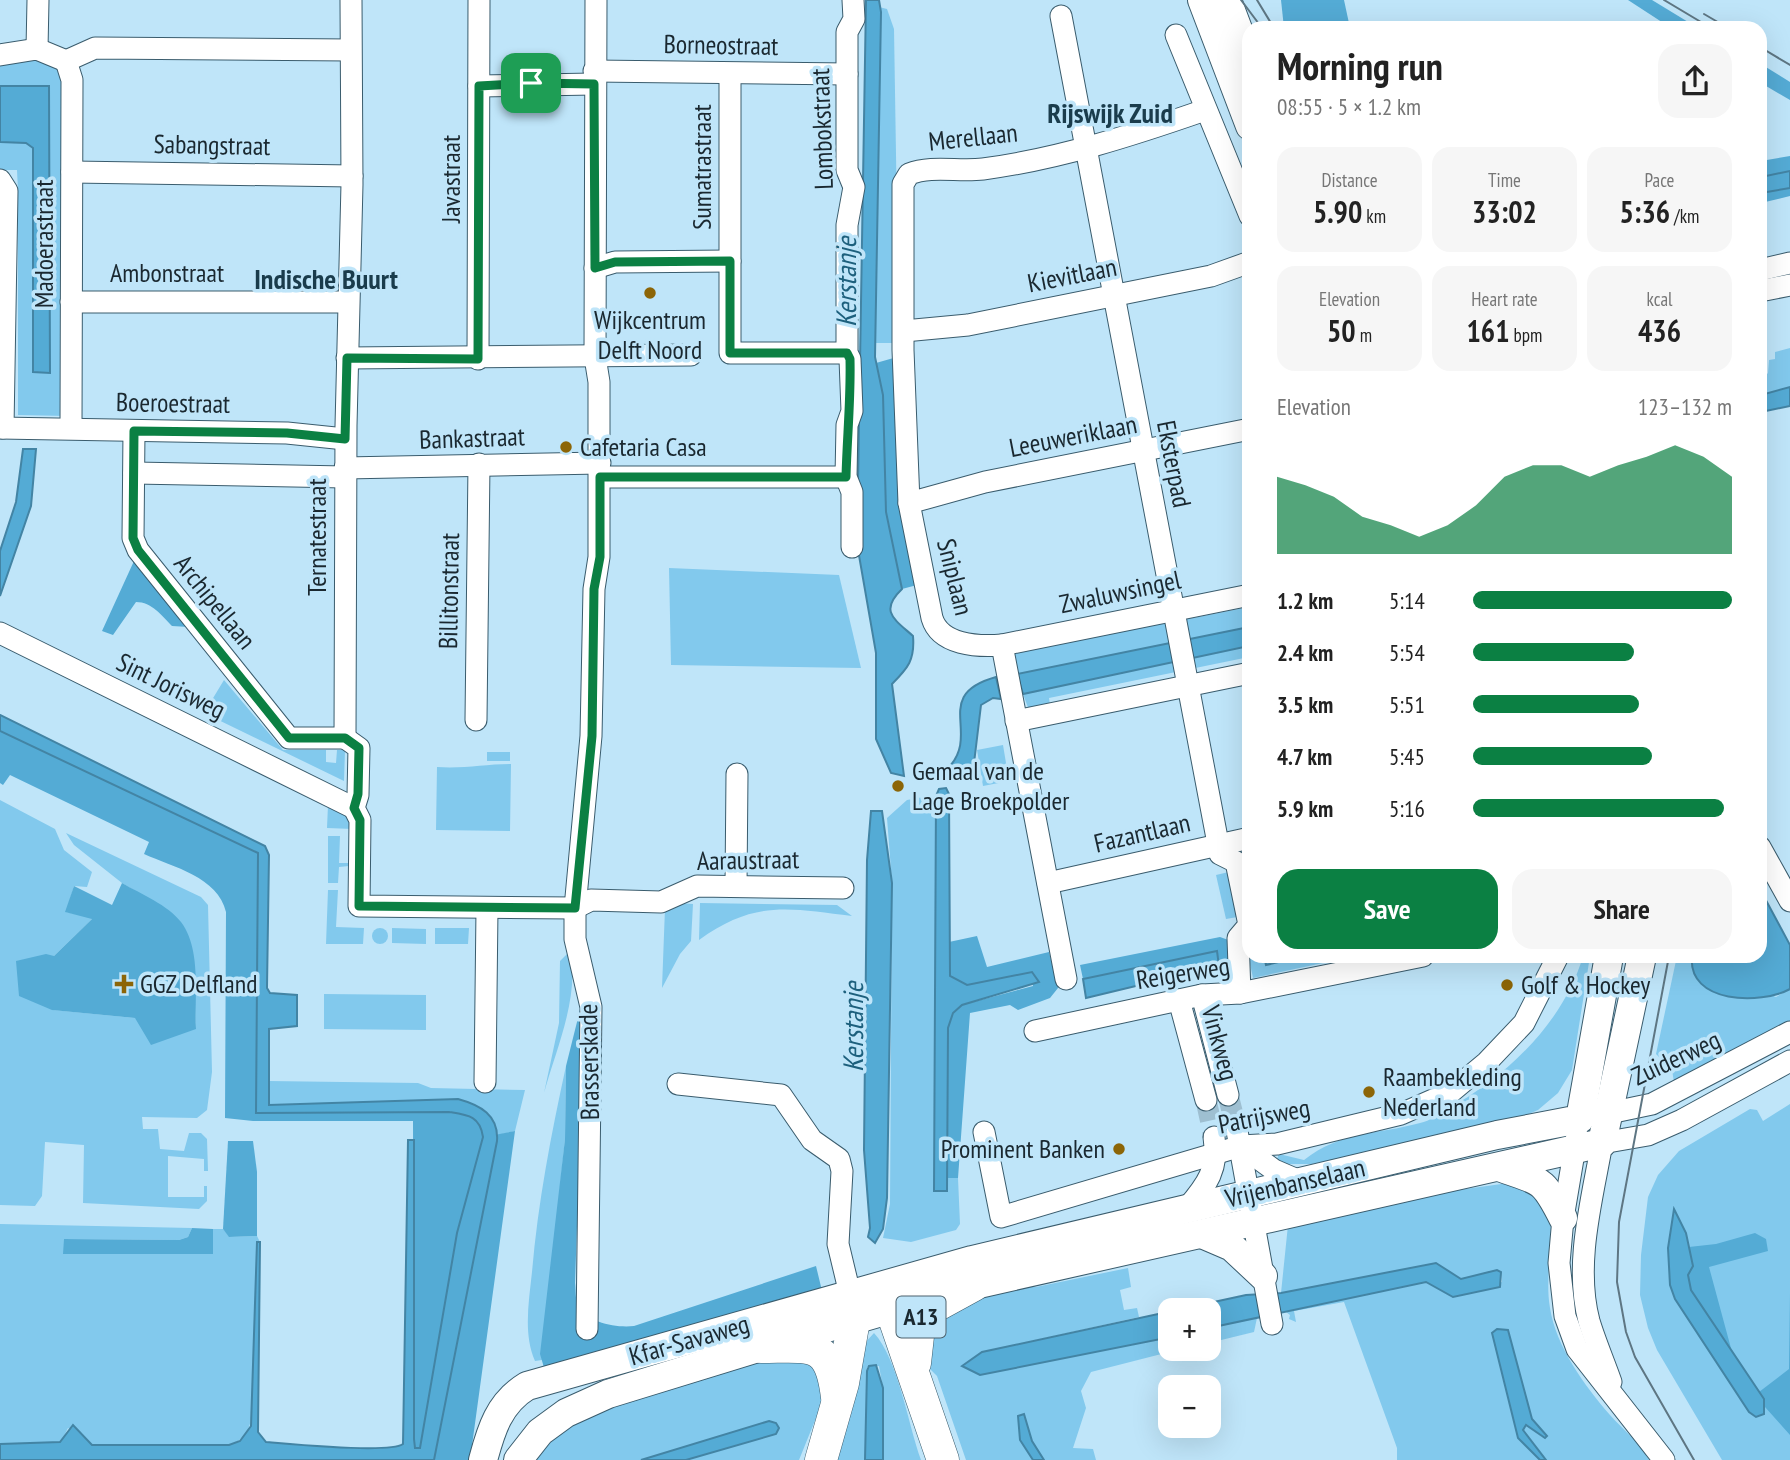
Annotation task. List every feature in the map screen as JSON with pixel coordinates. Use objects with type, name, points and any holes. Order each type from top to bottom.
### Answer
[{"type":"highway","name":"A13","points":[[915,1378],[916,1335],[920,1318],[932,1308],[974,1285]]},
{"type":"highway","points":[[821,1460],[838,1403],[852,1307],[890,1310]]},
{"type":"highway","name":"A13","points":[[890,1310],[943,1460]]},
{"type":"highway","points":[[761,1347],[802,1347],[820,1352],[831,1365],[838,1403]]},
{"type":"main road","points":[[1202,0],[1242,105]]},
{"type":"main road","points":[[1227,0],[1242,40]]},
{"type":"main road","points":[[1580,1119],[1608,963]]},
{"type":"main road","points":[[1602,1143],[1641,963]]},
{"type":"main road","name":"Vrijenbanselaan","points":[[852,1307],[972,1260],[1247,1194],[1580,1119]]},
{"type":"main road","name":"Vrijenbanselaan","points":[[890,1310],[974,1285],[1602,1143]]},
{"type":"main road","points":[[1497,1166],[1534,1177],[1551,1194],[1563,1218]]},
{"type":"main road","points":[[1204,1234],[1232,1247],[1264,1280]]},
{"type":"main road","name":"Kfar-Savaweg","points":[[519,1460],[540,1432],[566,1413],[608,1394],[761,1347],[852,1307]]},
{"type":"main road","name":"Kfar-Savaweg","points":[[483,1460],[497,1416],[514,1394],[527,1386],[852,1307]]},
{"type":"street","points":[[37,49],[38,0]]},
{"type":"street","name":"Ternatestraat","points":[[345,738],[345,439],[352,176],[351,0]]},
{"type":"street","name":"Javastraat","points":[[478,359],[479,0]]},
{"type":"street","name":"Brasserskade","points":[[587,1329],[591,1007],[575,939],[575,908],[592,736],[594,589],[600,557],[599,382],[595,357],[596,0]]},
{"type":"street","name":"Lombokstraat","points":[[852,547],[852,492],[846,477],[847,425],[852,411],[850,359],[847,353],[847,225],[854,187],[847,170],[847,74],[848,32],[854,19],[853,0]]},
{"type":"street","name":"Eksterpad","points":[[1061,16],[1084,149],[1218,845],[1220,854],[1237,862],[1242,886]]},
{"type":"street","points":[[1176,34],[1242,197]]},
{"type":"street","points":[[0,55],[37,49],[66,61],[95,48],[350,50]]},
{"type":"street","name":"Madoerastraat","points":[[66,61],[72,80],[71,428]]},
{"type":"street","name":"Sumatrastraat","points":[[730,74],[730,353],[847,353]]},
{"type":"street","name":"Borneostraat","points":[[479,86],[594,77],[847,74]]},
{"type":"street","name":"Merellaan","points":[[909,174],[919,170],[982,169],[1084,149],[1113,142],[1205,110]]},
{"type":"street","name":"Sabangstraat","points":[[72,172],[352,176]]},
{"type":"street","name":"Sniplaan","points":[[909,174],[903,184],[909,502],[936,631],[944,637],[987,646],[1002,645]]},
{"type":"street","points":[[0,180],[7,191],[2,428]]},
{"type":"street","points":[[595,268],[615,262],[730,261]]},
{"type":"street","points":[[1767,268],[1790,263]]},
{"type":"street","name":"Kievitlaan","points":[[904,331],[968,325],[1211,276],[1242,265]]},
{"type":"street","points":[[1767,290],[1790,285]]},
{"type":"street","name":"Ambonstraat","points":[[71,302],[347,302]]},
{"type":"street","points":[[347,358],[478,359],[691,355]]},
{"type":"street","name":"Boeroestraat","points":[[2,428],[287,433],[345,439]]},
{"type":"street","name":"Archipellaan","points":[[134,431],[133,538],[138,550],[282,732],[297,740],[345,738]]},
{"type":"street","name":"Leeuweriklaan","points":[[909,502],[985,482],[1242,431]]},
{"type":"street","name":"Bankastraat","points":[[345,472],[479,464],[846,477]]},
{"type":"street","name":"Billitonstraat","points":[[476,720],[479,464]]},
{"type":"street","points":[[134,473],[345,472]]},
{"type":"street","name":"Zwaluwsingel","points":[[1002,645],[1242,596]]},
{"type":"street","name":"Sint Jorisweg","points":[[0,633],[354,808]]},
{"type":"street","points":[[1002,645],[1066,979]]},
{"type":"street","points":[[1016,721],[1186,677],[1242,674]]},
{"type":"street","points":[[345,738],[359,748],[358,794],[354,808],[360,820],[359,906],[575,908]]},
{"type":"street","points":[[736,886],[737,775]]},
{"type":"street","name":"Fazantlaan","points":[[1048,883],[1242,840]]},
{"type":"street","points":[[1767,859],[1790,901]]},
{"type":"street","name":"Aaraustraat","points":[[575,908],[591,900],[661,902],[697,886],[843,888]]},
{"type":"street","points":[[485,1082],[487,909]]},
{"type":"street","name":"Eksterpad","points":[[1240,993],[1238,938],[1242,934]]},
{"type":"street","name":"Reigerweg","points":[[1035,1031],[1202,995],[1240,993],[1388,963]]},
{"type":"street","name":"Patrijsweg","points":[[984,1132],[1000,1217],[1215,1145],[1239,1139],[1277,1144],[1401,1114],[1451,1091],[1487,1062],[1524,1023],[1554,963]]},
{"type":"street","name":"Vinkweg","points":[[1202,995],[1227,1095]]},
{"type":"street","name":"Vinkweg","points":[[1180,1000],[1206,1100]]},
{"type":"street","name":"Zuiderweg","points":[[1580,1119],[1653,1104],[1790,1032]]},
{"type":"street","points":[[1617,1397],[1589,1321],[1585,1296],[1584,1259],[1602,1143],[1648,1135],[1682,1120],[1790,1061]]},
{"type":"street","points":[[678,1084],[781,1095],[812,1140],[839,1159],[842,1171],[838,1244],[852,1307]]},
{"type":"street","points":[[1580,1119],[1563,1218],[1559,1263],[1565,1316],[1577,1349],[1664,1460]]},
{"type":"street","points":[[1239,1139],[1274,1170],[1302,1182]]},
{"type":"street","points":[[1239,1139],[1252,1222]]},
{"type":"street","points":[[1187,1208],[1213,1172],[1215,1145]]},
{"type":"street","name":"Vrijenbanselaan","points":[[1252,1222],[1271,1321]]},
{"type":"shaded area","points":[[866,0],[879,0],[881,12],[875,357],[883,395],[886,512],[902,589],[891,603],[890,609],[895,619],[913,636],[913,651],[909,663],[892,684],[904,776],[891,773],[876,739],[876,653],[857,544]]},
{"type":"shaded area","points":[[1281,0],[1344,0],[1348,21],[1283,21]]},
{"type":"shaded area","points":[[1628,0],[1652,0],[1686,21],[1660,21]]},
{"type":"shaded area","points":[[879,7],[887,9],[894,29],[899,343],[875,343]]},
{"type":"shaded area","points":[[38,59],[66,68],[67,416],[18,415],[17,170],[0,170],[0,142],[26,143],[33,148],[33,371],[49,373],[49,87],[0,86],[0,64]]},
{"type":"shaded area","points":[[1767,68],[1790,82],[1790,100],[1767,87]]},
{"type":"shaded area","points":[[0,86],[49,86],[50,373],[33,372],[33,148],[26,143],[0,142]]},
{"type":"shaded area","points":[[1790,156],[1790,171],[1767,176],[1767,160]]},
{"type":"shaded area","points":[[1790,171],[1790,188],[1767,192],[1767,176]]},
{"type":"shaded area","points":[[1790,188],[1790,196],[1767,202],[1767,192]]},
{"type":"shaded area","points":[[1790,348],[1790,387],[1767,393],[1769,360],[1775,359],[1775,352]]},
{"type":"shaded area","points":[[897,357],[917,585],[902,589],[886,512],[883,395],[876,363]]},
{"type":"shaded area","points":[[1790,387],[1790,406],[1767,411],[1767,393]]},
{"type":"shaded area","points":[[23,449],[36,449],[31,506],[0,596],[0,551],[16,502]]},
{"type":"shaded area","points":[[134,561],[189,627],[172,626],[152,607],[136,602],[113,635],[102,631]]},
{"type":"shaded area","points":[[669,568],[839,575],[861,668],[671,665]]},
{"type":"shaded area","points":[[1242,608],[1242,628],[1017,674],[1013,651],[1192,613],[1193,618]]},
{"type":"shaded area","points":[[1242,628],[1242,647],[1023,694],[1017,674]]},
{"type":"shaded area","points":[[1242,647],[1242,658],[1049,698],[1050,705],[1029,710],[1023,694]]},
{"type":"shaded area","points":[[996,677],[1001,699],[993,698],[981,705],[974,763],[957,780],[949,767],[958,754],[961,741],[961,704],[966,694],[977,685]]},
{"type":"shaded area","points":[[224,680],[283,750],[326,750],[326,762],[336,763],[337,750],[345,750],[344,781],[204,713]]},
{"type":"shaded area","points":[[0,715],[265,846],[269,855],[267,988],[270,993],[297,995],[297,1026],[269,1029],[269,1105],[458,1099],[481,1108],[495,1124],[497,1141],[434,1460],[0,1460],[0,1444],[60,1442],[73,1425],[92,1445],[229,1445],[240,1441],[251,1426],[257,1242],[260,1242],[258,1432],[266,1442],[296,1445],[379,1448],[403,1444],[408,1140],[414,1140],[414,1439],[415,1448],[420,1448],[457,1233],[483,1137],[479,1125],[472,1118],[449,1112],[256,1113],[258,853],[0,731]]},
{"type":"shaded area","points":[[0,731],[258,853],[256,1105],[414,1108],[471,1115],[481,1124],[484,1137],[515,1131],[470,1460],[434,1460],[436,1445],[414,1448],[413,1121],[253,1121],[225,1118],[226,912],[221,900],[214,890],[193,875],[144,854],[149,842],[10,775],[3,785],[0,783]]},
{"type":"shaded area","points":[[1003,745],[1009,781],[983,786],[977,750]]},
{"type":"shaded area","points":[[487,752],[510,752],[510,761],[487,761]]},
{"type":"shaded area","points":[[511,764],[510,831],[436,830],[437,767]]},
{"type":"shaded area","points":[[946,788],[949,794],[950,976],[967,985],[1032,972],[1039,982],[962,1005],[953,1013],[948,1028],[947,1191],[934,1191],[936,796],[939,789]]},
{"type":"shaded area","points":[[929,796],[936,813],[934,1190],[947,1191],[947,1178],[958,1178],[960,1224],[956,1230],[911,1242],[883,1238],[890,1204],[892,883],[887,818],[907,800]]},
{"type":"shaded area","points":[[0,800],[55,829],[64,850],[92,872],[87,887],[74,886],[66,912],[93,918],[54,956],[53,1010],[135,1018],[196,1028],[193,956],[164,908],[122,883],[74,845],[66,833],[201,897],[208,905],[212,1072],[207,1110],[197,1118],[142,1117],[143,1129],[158,1129],[160,1149],[184,1151],[189,1133],[201,1133],[207,1139],[208,1171],[204,1171],[204,1159],[168,1156],[168,1197],[204,1197],[204,1186],[207,1186],[207,1201],[199,1209],[83,1203],[84,1145],[45,1142],[42,1196],[35,1206],[0,1205]]},
{"type":"shaded area","points":[[328,805],[343,807],[353,829],[327,828]]},
{"type":"shaded area","points":[[871,811],[882,811],[892,883],[887,1198],[883,1229],[875,1243],[868,1237],[870,1228],[864,1150],[867,860]]},
{"type":"shaded area","points":[[328,836],[340,836],[339,863],[349,863],[349,866],[339,867],[338,883],[328,883]]},
{"type":"shaded area","points":[[1233,871],[1242,916],[1226,919],[1216,875]]},
{"type":"shaded area","points":[[122,883],[176,916],[188,933],[192,946],[196,974],[196,1029],[151,1045],[135,1018],[52,1010],[19,996],[16,961],[46,954],[54,956],[92,919],[65,912],[74,886],[112,905]]},
{"type":"shaded area","points":[[328,890],[338,890],[336,927],[364,928],[363,944],[326,944]]},
{"type":"shaded area","points":[[1767,902],[1790,945],[1790,989],[1762,997],[1728,996],[1713,992],[1701,984],[1694,972],[1693,963],[1767,963]]},
{"type":"shaded area","points":[[678,903],[693,904],[691,941],[680,954],[662,988],[665,908]]},
{"type":"shaded area","points":[[700,903],[837,905],[852,916],[772,910],[737,918],[699,940]]},
{"type":"shaded area","points":[[380,928],[386,930],[386,942],[380,944],[374,942],[372,936],[374,930]]},
{"type":"shaded area","points":[[392,928],[426,929],[426,944],[392,943]]},
{"type":"shaded area","points":[[435,928],[469,928],[468,944],[435,944]]},
{"type":"shaded area","points":[[977,936],[987,967],[1049,952],[1058,988],[1050,998],[1018,1010],[1010,1005],[970,1013],[958,1178],[947,1178],[948,1027],[953,1013],[962,1005],[1033,986],[1032,972],[967,985],[949,976],[949,942]]},
{"type":"shaded area","points":[[1220,937],[1234,942],[1237,958],[1219,962],[1217,951],[1083,979],[1080,965]]},
{"type":"shaded area","points":[[570,951],[572,986],[569,1005],[544,1093],[559,1023],[560,961]]},
{"type":"shaded area","points":[[1217,951],[1219,966],[1086,998],[1083,979]]},
{"type":"shaded area","points":[[1250,963],[1323,963],[1253,978]]},
{"type":"shaded area","points":[[1580,963],[1589,963],[1572,1070],[1558,1093],[1538,1110],[1512,1121],[1411,1144],[1312,1164],[1275,1164],[1279,1154],[1304,1160],[1345,1139],[1424,1122],[1470,1096],[1530,1045],[1562,1003]]},
{"type":"shaded area","points":[[1676,963],[1696,963],[1776,997],[1790,989],[1790,1024],[1674,1082],[1672,1070],[1656,1054]]},
{"type":"shaded area","points":[[324,994],[426,995],[426,1030],[324,1029]]},
{"type":"shaded area","points":[[582,1002],[585,1003],[575,1283],[577,1303],[582,1311],[603,1323],[634,1326],[816,1266],[823,1295],[545,1371],[540,1354],[565,1139],[566,1066]]},
{"type":"shaded area","points":[[566,1066],[565,1139],[542,1360],[535,1361],[529,1340],[528,1317],[535,1246],[546,1169]]},
{"type":"shaded area","points":[[268,1081],[418,1083],[431,1088],[525,1090],[515,1131],[498,1135],[492,1118],[268,1105]]},
{"type":"shaded area","points":[[1790,1104],[1790,1460],[1722,1460],[1657,1350],[1648,1328],[1640,1295],[1641,1255],[1648,1197],[1658,1175],[1679,1151],[1750,1109],[1757,1110],[1763,1121]]},
{"type":"shaded area","points":[[228,1141],[253,1141],[257,1172],[257,1236],[229,1237],[223,1229]]},
{"type":"shaded area","points":[[1516,1182],[1548,1205],[1551,1231],[1548,1282],[1550,1308],[1558,1337],[1591,1392],[1649,1460],[1546,1460],[1523,1430],[1526,1425],[1544,1438],[1532,1419],[1508,1330],[1518,1438],[1540,1460],[1397,1460],[1397,1448],[1344,1302],[1294,1311],[1296,1322],[1289,1319],[1290,1315],[1286,1312],[1426,1282],[1453,1297],[1502,1282],[1501,1272],[1498,1270],[1461,1279],[1281,1293],[1288,1225],[1407,1197]]},
{"type":"shaded area","points":[[1674,1209],[1686,1233],[1693,1266],[1688,1275],[1691,1290],[1764,1399],[1764,1414],[1756,1417],[1749,1412],[1675,1299],[1670,1285],[1668,1248]]},
{"type":"shaded area","points":[[0,1224],[192,1228],[188,1237],[179,1240],[64,1239],[64,1254],[212,1254],[213,1229],[223,1229],[230,1237],[257,1236],[260,1242],[257,1242],[252,1407],[250,1425],[245,1434],[230,1445],[92,1445],[68,1428],[61,1442],[0,1444]]},
{"type":"shaded area","points":[[192,1228],[213,1229],[213,1254],[63,1254],[64,1239],[179,1240],[188,1237]]},
{"type":"shaded area","points":[[1755,1233],[1766,1239],[1768,1251],[1709,1267],[1732,1352],[1691,1290],[1688,1275],[1693,1266],[1689,1247],[1716,1244]]},
{"type":"shaded area","points":[[1436,1263],[1461,1279],[1497,1270],[1501,1272],[1500,1287],[1453,1297],[1426,1282],[1221,1325],[1221,1300],[1246,1295],[1281,1293]]},
{"type":"shaded area","points":[[1128,1268],[1131,1287],[1120,1290],[1124,1310],[1137,1308],[1139,1317],[982,1352],[980,1375],[1158,1340],[1158,1355],[1091,1372],[1081,1391],[1086,1408],[1073,1448],[1093,1449],[1096,1460],[966,1460],[937,1376],[929,1368],[923,1338],[944,1306],[1018,1284],[1036,1287]]},
{"type":"shaded area","points":[[1790,1293],[1790,1435],[1765,1407],[1759,1392],[1789,1369]]},
{"type":"shaded area","points":[[1158,1314],[1158,1340],[980,1375],[962,1366],[982,1352]]},
{"type":"shaded area","points":[[1257,1318],[1254,1332],[1221,1340],[1221,1326]]},
{"type":"shaded area","points":[[1497,1329],[1508,1330],[1532,1419],[1547,1436],[1545,1438],[1526,1425],[1523,1430],[1546,1460],[1540,1460],[1518,1438],[1492,1333]]},
{"type":"shaded area","points":[[874,1333],[890,1359],[896,1375],[921,1460],[883,1460],[883,1388],[879,1366],[867,1367],[865,1460],[836,1460],[864,1344]]},
{"type":"shaded area","points":[[783,1354],[813,1360],[826,1404],[816,1418],[799,1460],[686,1460],[776,1434],[769,1421],[641,1460],[536,1460],[559,1431],[590,1411]]},
{"type":"shaded area","points":[[876,1365],[883,1388],[883,1460],[865,1460],[867,1371],[869,1366]]},
{"type":"shaded area","points":[[1024,1414],[1032,1441],[1044,1460],[1033,1460],[1020,1440],[1018,1416]]},
{"type":"shaded area","points":[[769,1421],[776,1423],[779,1428],[776,1434],[686,1460],[641,1460]]},
{"type":"tunnel","points":[[1228,1095],[1237,1131]]},
{"type":"tunnel","points":[[1206,1100],[1214,1137]]},
{"type":"tram line","points":[[1241,0],[1257,21]]},
{"type":"tram line","points":[[1257,0],[1270,21]]},
{"type":"tram line","points":[[1664,0],[1699,21]]},
{"type":"tram line","points":[[1704,14],[1716,21]]},
{"type":"tram line","points":[[1767,51],[1790,65]]},
{"type":"tram line","points":[[1668,963],[1619,1222],[1617,1282],[1626,1332],[1635,1357],[1694,1460]]},
{"type":"place","name":"Wijkcentrum Delft Noord","points":[[650,293]]},
{"type":"place","name":"Cafetaria Casa","points":[[566,447]]},
{"type":"place","name":"Gemaal van de Lage Broekpolder","points":[[898,786]]},
{"type":"place","name":"GGZ Delfland","points":[[124,984]]},
{"type":"place","name":"Golf & Hockey","points":[[1507,985]]},
{"type":"place","name":"Raambekleding Nederland","points":[[1369,1092]]},
{"type":"place","name":"Prominent Banken","points":[[1119,1149]]},
{"type":"district","name":"Rijswijk Zuid","points":[[1110,113]]},
{"type":"district","name":"Indische Buurt","points":[[326,279]]},
{"type":"route","points":[[531,83],[594,84],[595,268],[615,262],[730,261],[730,353],[847,353],[850,359],[852,411],[847,425],[846,477],[600,477],[600,557],[594,589],[592,736],[583,850],[575,908],[359,906],[360,820],[354,808],[358,794],[359,748],[345,738],[297,740],[282,732],[138,550],[133,538],[134,431],[287,433],[345,439],[347,358],[478,359],[479,86],[531,83]]},
{"type":"water label","name":"Kerstanje","points":[[846,282]]},
{"type":"water label","name":"Kerstanje","points":[[853,1027]]}]
